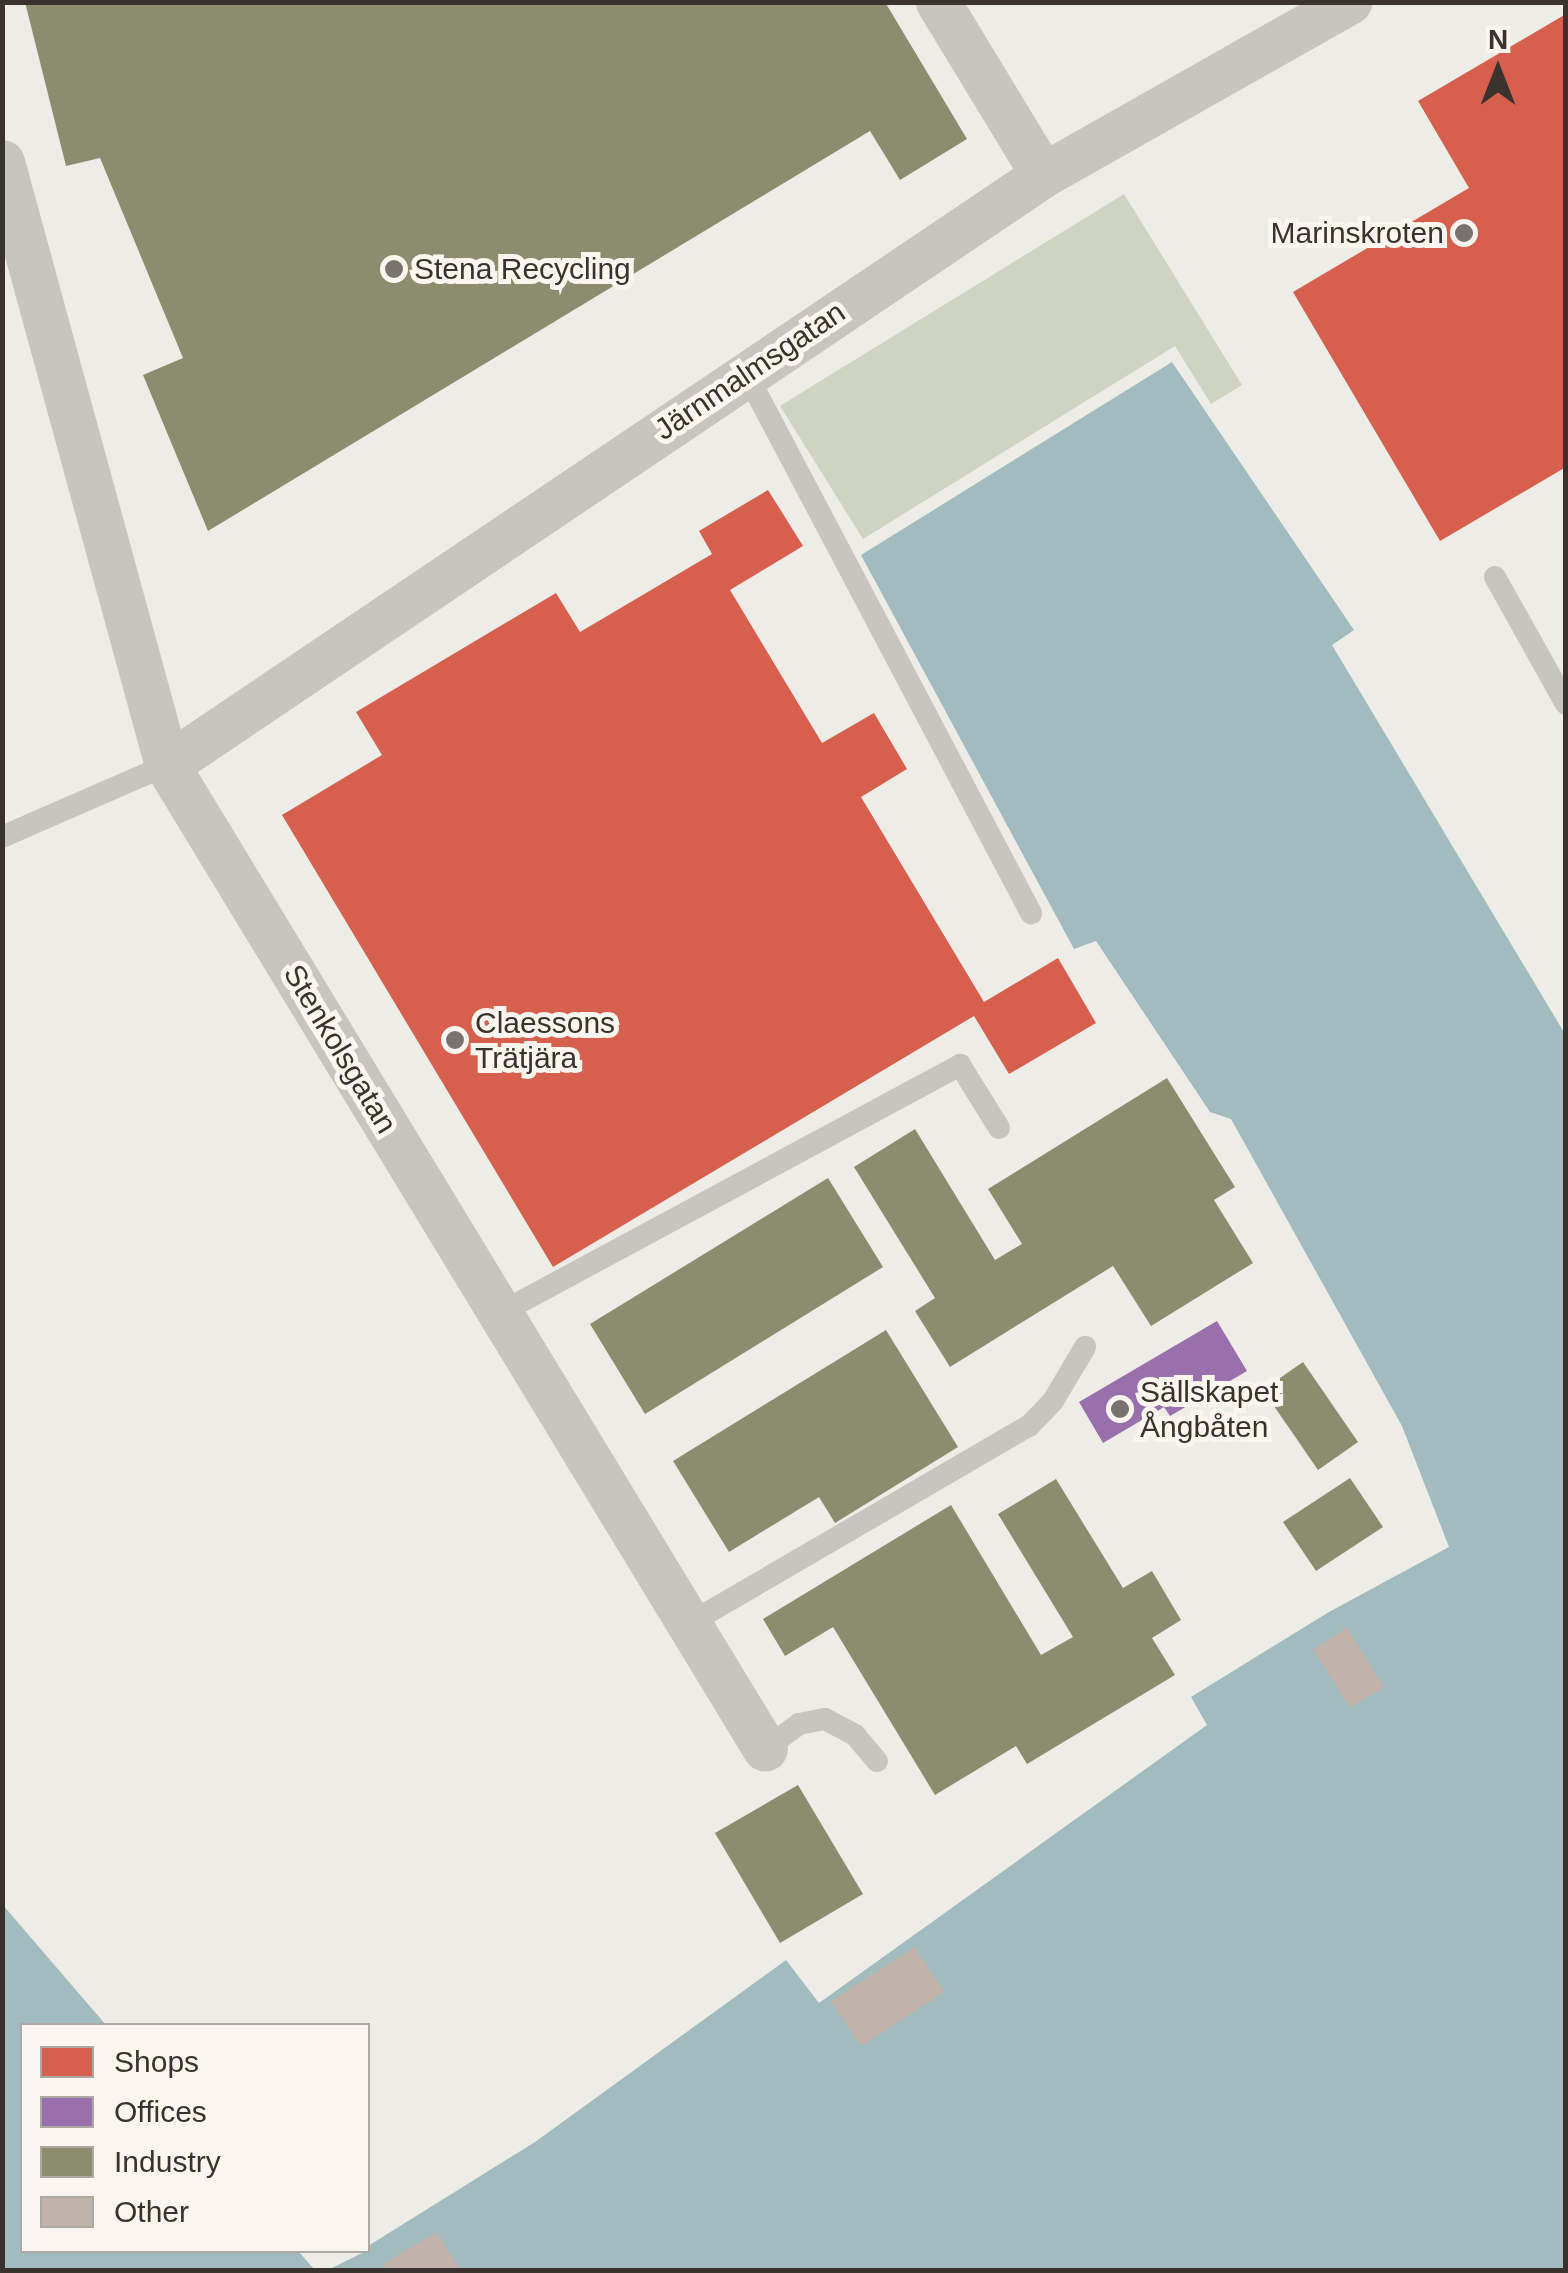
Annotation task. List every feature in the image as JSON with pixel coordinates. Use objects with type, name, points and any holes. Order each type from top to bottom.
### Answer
[{"type":"street","points":[[938,2],[1042,176]]},
{"type":"street","name":"Järnmalmsgatan","points":[[168,766],[1042,176],[1349,2]]},
{"type":"street","name":"Stenkolsgatan","points":[[2,162],[168,766],[765,1749]]},
{"type":"lane","points":[[746,373],[1031,913]]},
{"type":"lane","points":[[1495,577],[1566,704]]},
{"type":"lane","points":[[2,837],[168,766]]},
{"type":"lane","points":[[500,1313],[960,1065],[999,1128]]},
{"type":"lane","points":[[690,1623],[1029,1426],[1053,1401],[1085,1347]]},
{"type":"lane","name":"Stenkolsgatan","points":[[765,1749],[799,1724],[825,1718],[856,1735],[877,1761]]},
{"type":"green space","points":[[1124,194],[1242,385],[1211,404],[1175,346],[863,539],[780,406]]},
{"type":"water","points":[[1172,362],[1354,630],[1332,645],[1565,1034],[1565,2270],[328,2270],[362,2253],[370,2253],[370,2245],[535,2142],[786,1960],[819,2003],[1207,1725],[1191,1697],[1329,1612],[1449,1547],[1402,1426],[1231,1119],[1210,1112],[1096,941],[1074,949],[861,555]]},
{"type":"water","points":[[2,1904],[104,2023],[20,2023],[20,2253],[300,2253],[315,2270],[3,2270]]},
{"type":"building: Shops","points":[[1566,14],[1566,467],[1440,541],[1293,292],[1469,188],[1418,101]]},
{"type":"building: Shops","points":[[768,490],[803,546],[730,590],[822,743],[874,713],[907,769],[861,797],[984,1002],[1058,958],[1096,1023],[1009,1074],[974,1016],[553,1267],[282,815],[382,755],[356,712],[556,593],[580,632],[712,554],[699,531]]},
{"type":"building: Offices","points":[[1217,1321],[1247,1371],[1170,1416],[1164,1407],[1103,1443],[1079,1402]]},
{"type":"building: Industry","name":"Stena Recycling","points":[[25,2],[885,2],[967,139],[900,180],[870,131],[208,531],[143,375],[183,358],[100,158],[66,166]]},
{"type":"building: Industry","points":[[1167,1078],[1235,1187],[1214,1200],[1253,1263],[1151,1326],[1113,1266],[950,1367],[915,1311],[935,1298],[854,1167],[915,1129],[995,1260],[1022,1244],[988,1189]]},
{"type":"building: Industry","points":[[828,1178],[883,1267],[645,1414],[590,1324]]},
{"type":"building: Industry","points":[[886,1330],[958,1447],[835,1523],[819,1497],[729,1552],[673,1461]]},
{"type":"building: Industry","points":[[1303,1362],[1358,1442],[1318,1470],[1263,1390]]},
{"type":"building: Industry","points":[[1350,1478],[1383,1527],[1316,1571],[1283,1522]]},
{"type":"building: Industry","points":[[1056,1479],[1123,1588],[1152,1571],[1181,1620],[1152,1638],[1175,1675],[1027,1764],[1016,1746],[935,1795],[833,1627],[785,1656],[763,1619],[951,1505],[1041,1655],[1073,1637],[998,1514]]},
{"type":"building: Industry","points":[[798,1785],[863,1894],[780,1943],[715,1833]]},
{"type":"building: Other","points":[[1347,1628],[1384,1687],[1350,1708],[1313,1649]]},
{"type":"building: Other","points":[[915,1947],[944,1992],[861,2046],[831,2001]]},
{"type":"building: Other","points":[[437,2232],[460,2270],[387,2270],[383,2264]]},
{"type":"place","name":"Marinskroten","points":[[1464,233]]},
{"type":"place","name":"Stena Recycling","points":[[394,269]]},
{"type":"place","name":"Claessons Trätjära","points":[[455,1040]]},
{"type":"place","name":"Sällskapet Ångbåten","points":[[1120,1409]]}]
